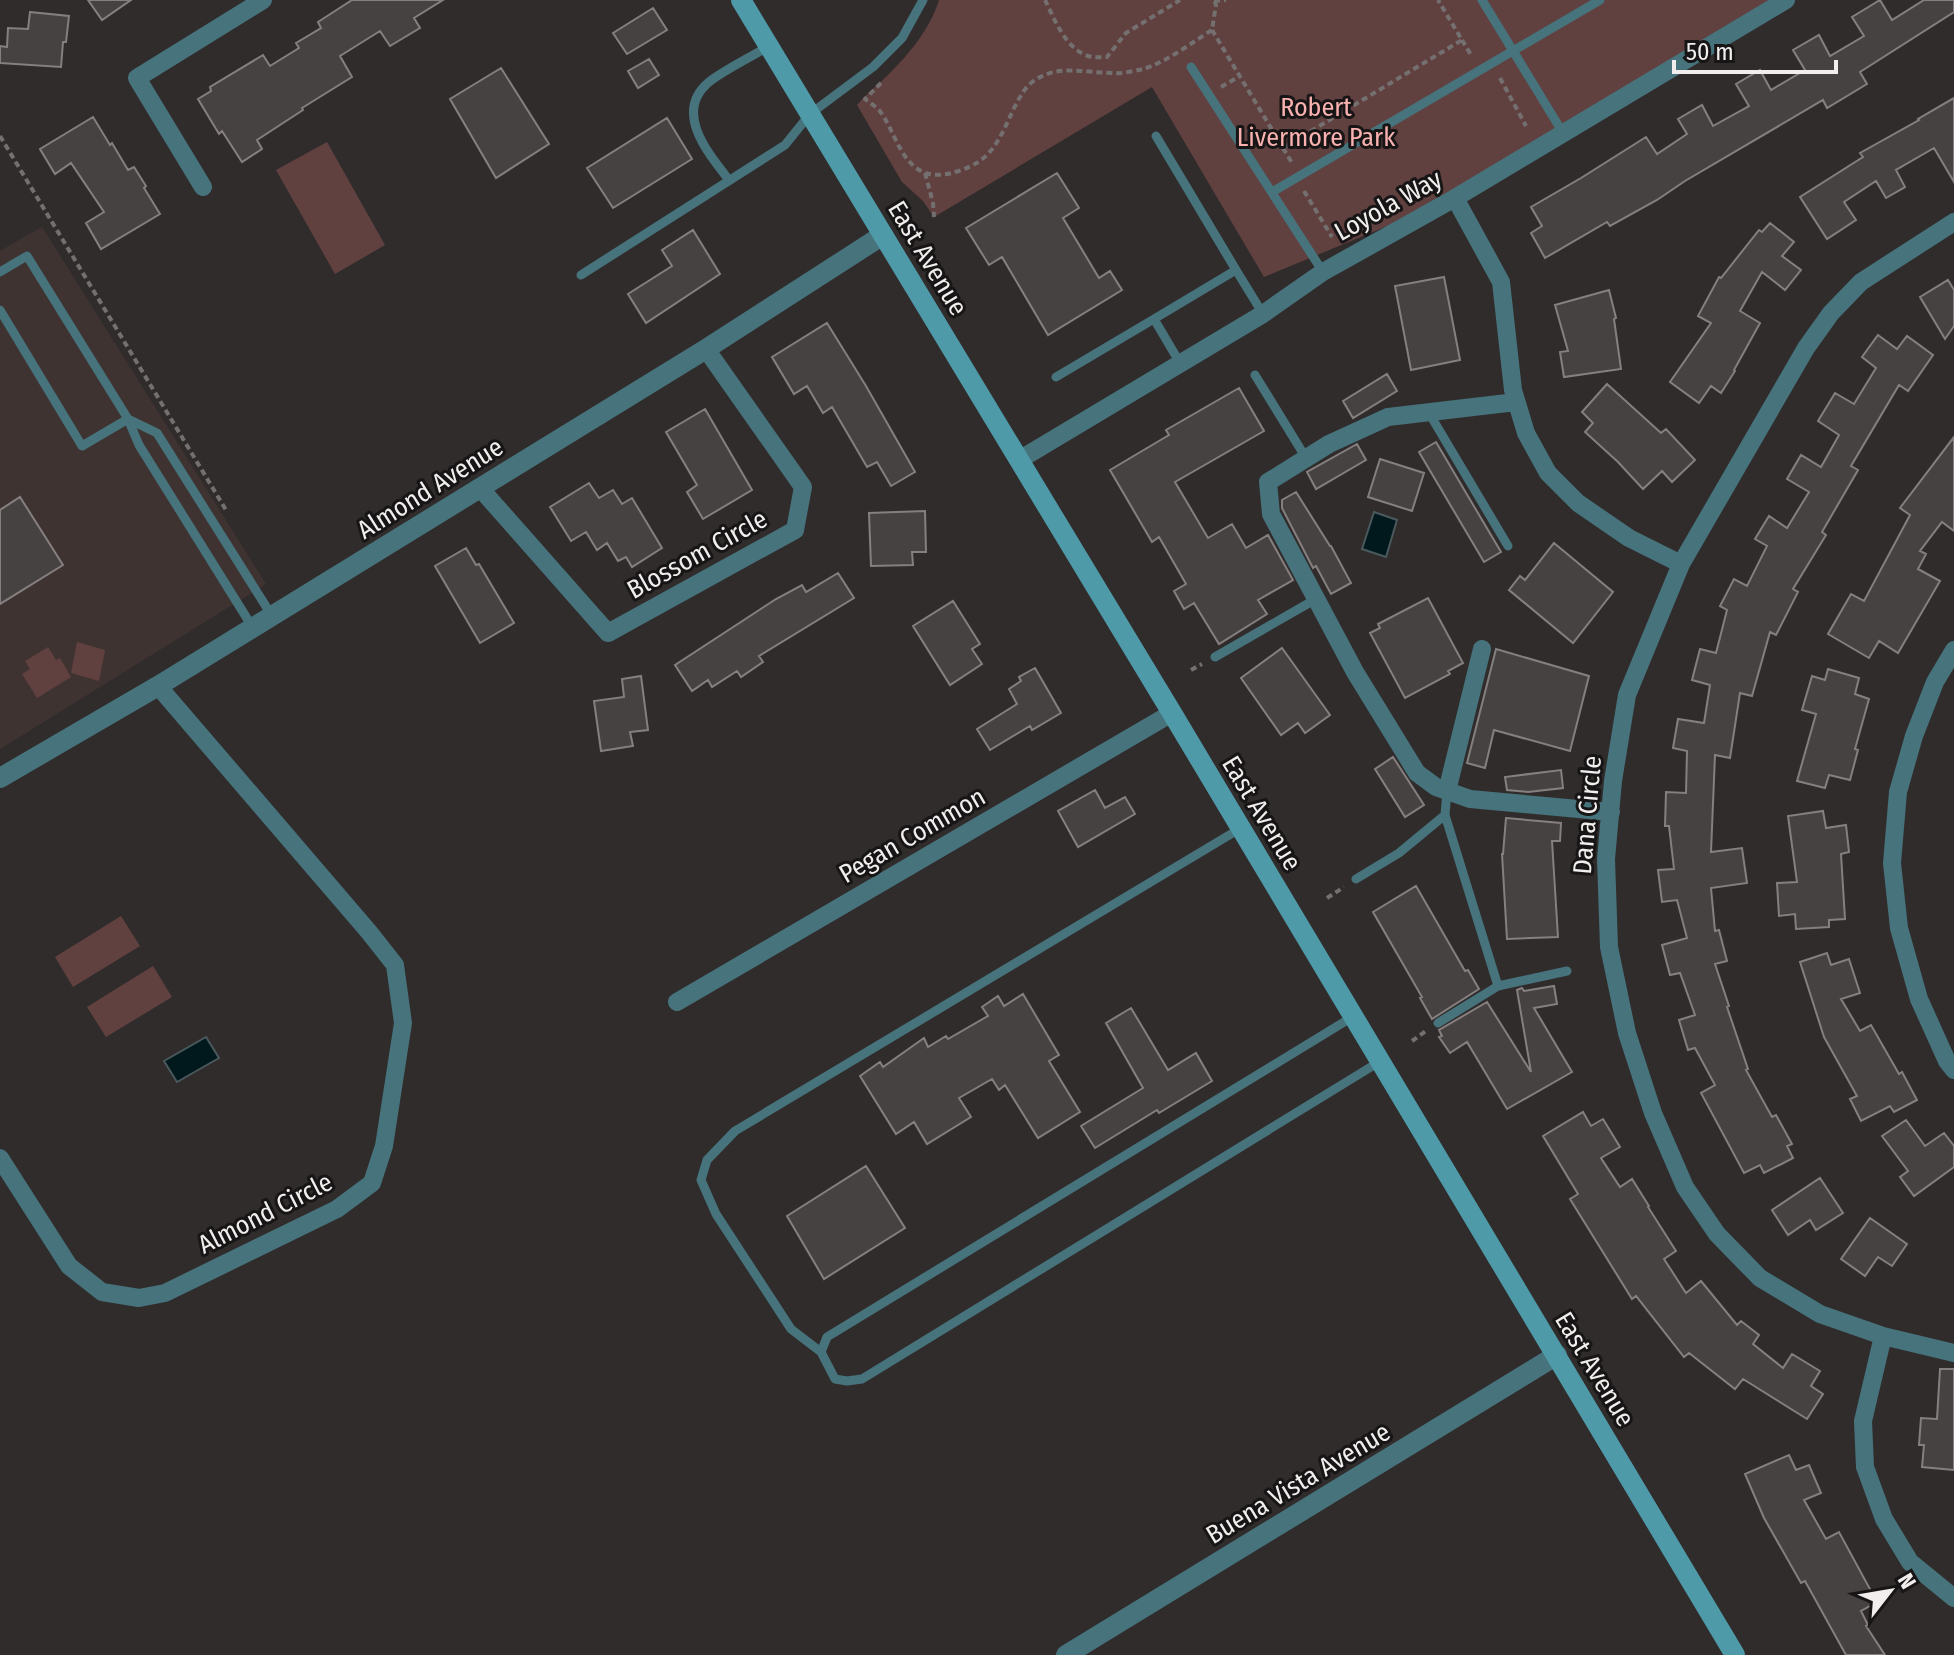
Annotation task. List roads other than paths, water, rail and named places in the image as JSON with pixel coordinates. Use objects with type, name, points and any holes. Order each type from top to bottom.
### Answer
[{"type":"main road","name":"East Avenue","points":[[741,0],[1557,1355],[1730,1653]]},
{"type":"street","points":[[203,187],[137,78],[263,0]]},
{"type":"street","name":"Loyola Way","points":[[1019,460],[1263,314],[1323,272],[1455,198],[1775,3]]},
{"type":"street","points":[[1455,198],[1501,282],[1513,390],[1526,433],[1548,473],[1578,503],[1629,538],[1681,564]]},
{"type":"street","name":"Dana Circle","points":[[1954,222],[1861,282],[1831,313],[1806,348],[1681,564],[1627,695],[1613,781],[1606,859],[1609,947],[1631,1046],[1653,1113],[1685,1187],[1717,1234],[1760,1278],[1820,1314],[1883,1336],[1954,1353]]},
{"type":"street","name":"Almond Avenue","points":[[0,778],[253,628],[706,349],[883,235]]},
{"type":"street","name":"Blossom Circle","points":[[480,488],[608,633],[795,530],[803,487],[706,349]]},
{"type":"street","points":[[1516,402],[1388,417],[1329,444],[1268,482],[1271,514],[1355,672],[1417,773],[1436,787],[1470,799],[1611,812]]},
{"type":"street","points":[[1447,791],[1482,649]]},
{"type":"street","points":[[1954,650],[1935,682],[1914,736],[1898,792],[1892,863],[1899,928],[1919,999],[1954,1070]]},
{"type":"street","name":"Almond Circle","points":[[0,1158],[69,1266],[102,1292],[139,1298],[165,1293],[337,1209],[372,1183],[384,1146],[403,1023],[395,965],[158,686]]},
{"type":"street","name":"Pegan Common","points":[[677,1002],[1172,713]]},
{"type":"street","points":[[1883,1336],[1863,1421],[1865,1467],[1884,1519],[1910,1562],[1954,1598]]},
{"type":"street","name":"Buena Vista Avenue","points":[[1066,1655],[1557,1355]]},
{"type":"lane","points":[[581,275],[785,145],[810,114],[873,67],[902,38],[923,0]]},
{"type":"lane","points":[[1482,0],[1563,133]]},
{"type":"lane","points":[[1272,192],[1600,0]]},
{"type":"lane","points":[[729,180],[705,149],[695,125],[695,101],[709,82],[769,46]]},
{"type":"lane","points":[[1191,67],[1323,272]]},
{"type":"lane","points":[[1156,136],[1263,314]]},
{"type":"lane","points":[[0,272],[27,256],[128,419],[139,445],[253,628]]},
{"type":"lane","points":[[1056,377],[1236,270]]},
{"type":"lane","points":[[0,310],[82,446],[128,419]]},
{"type":"lane","points":[[1154,319],[1180,363]]},
{"type":"lane","points":[[1255,375],[1306,458]]},
{"type":"lane","points":[[1429,413],[1508,546]]},
{"type":"lane","points":[[128,419],[157,433],[272,616]]},
{"type":"lane","points":[[1215,657],[1316,599]]},
{"type":"lane","points":[[1447,791],[1445,815],[1498,986]]},
{"type":"lane","points":[[1356,879],[1399,853],[1445,815]]},
{"type":"lane","points":[[1241,828],[735,1131],[707,1160],[701,1180],[716,1214],[791,1329],[821,1352],[835,1379],[862,1379],[1380,1062]]},
{"type":"lane","points":[[1438,1023],[1498,986],[1567,971]]},
{"type":"lane","points":[[821,1352],[827,1337],[1354,1016]]},
{"type":"water","points":[[1374,512],[1397,520],[1386,557],[1362,549]]},
{"type":"water","points":[[206,1037],[219,1058],[177,1082],[164,1061]]},
{"type":"park label","name":"Robert Livermore Park","points":[[1316,122]]}]
